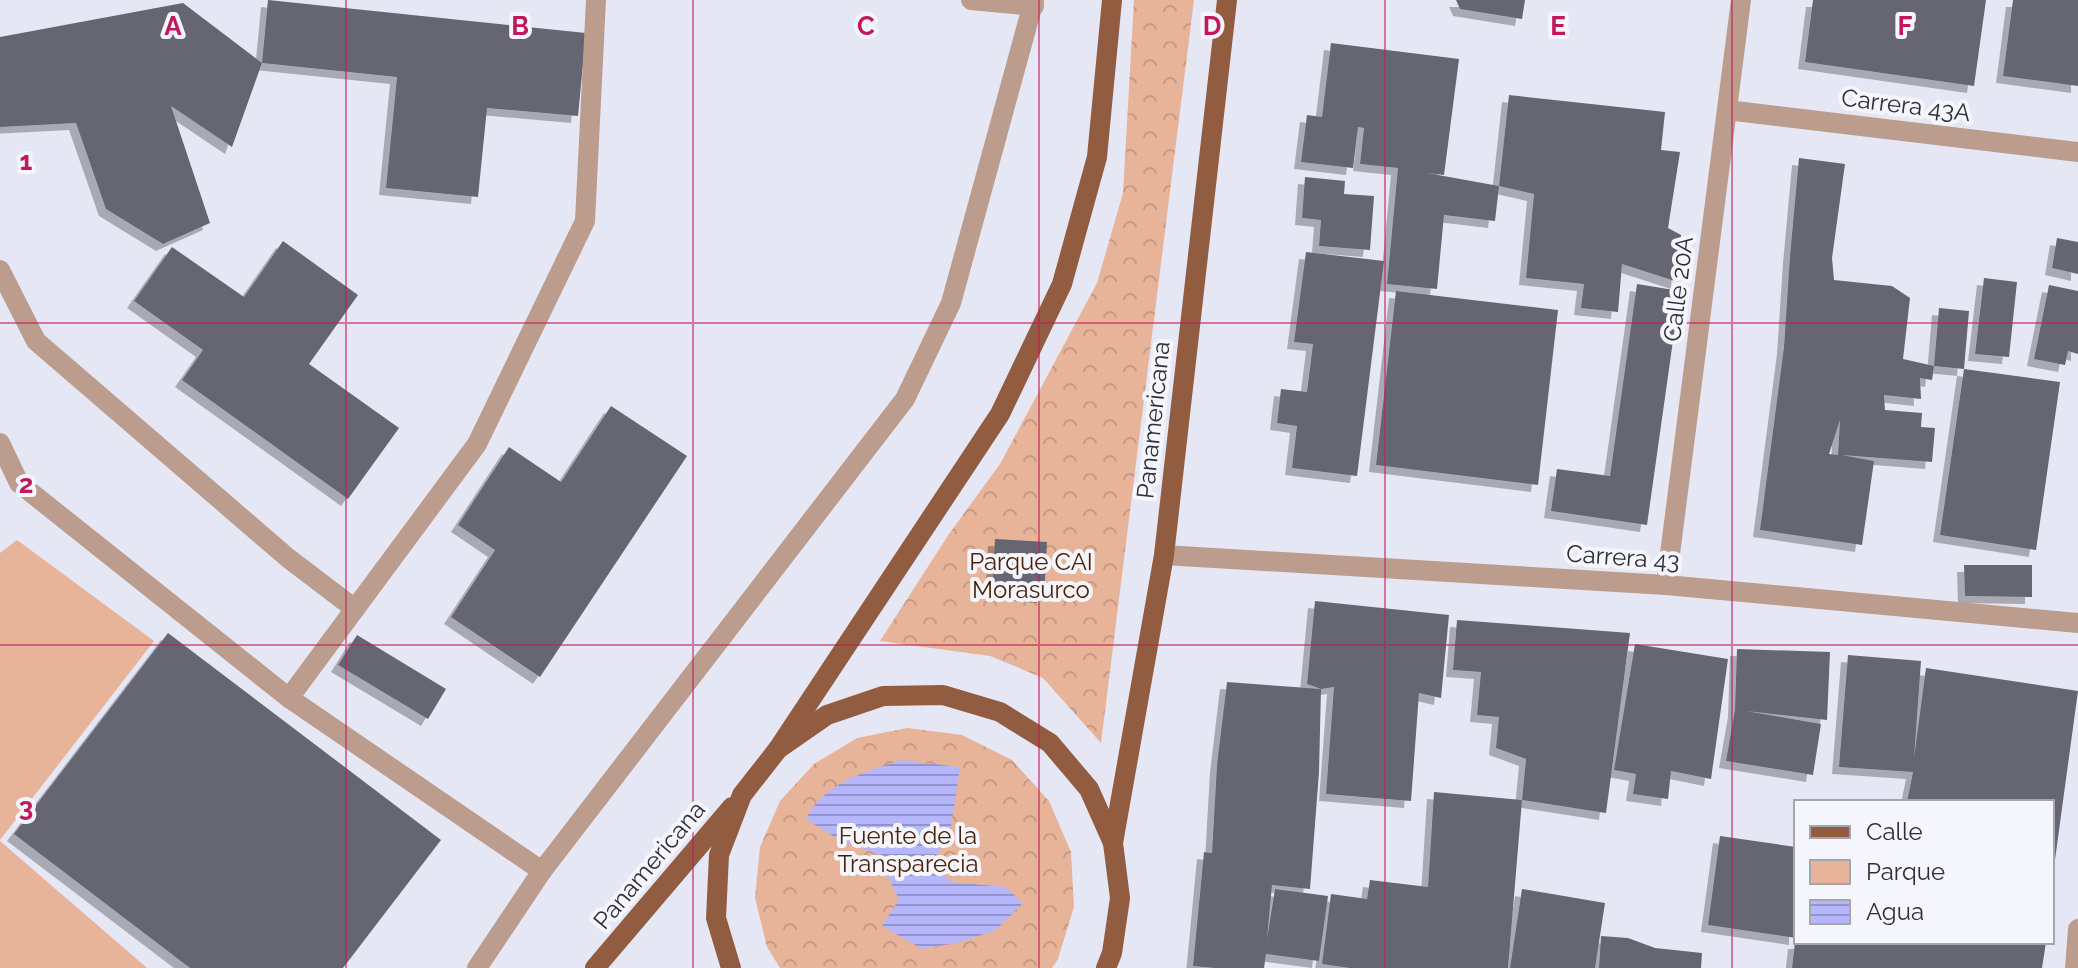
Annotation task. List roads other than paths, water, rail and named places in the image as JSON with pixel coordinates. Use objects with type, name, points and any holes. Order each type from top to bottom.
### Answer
[{"type":"main road","points":[[731,968],[716,918],[719,855],[742,795],[778,749],[1000,414],[1062,284],[1097,157],[1112,0]]},
{"type":"main road","name":"Panamericana","points":[[1113,843],[1164,555],[1227,0]]},
{"type":"main road","points":[[778,749],[827,715],[883,696],[943,695],[1000,712],[1050,743],[1089,789],[1113,843],[1120,898],[1112,953],[1106,968]]},
{"type":"main road","name":"Panamericana","points":[[595,968],[742,795]]},
{"type":"street","points":[[289,698],[477,444],[585,221],[596,0]]},
{"type":"street","points":[[477,968],[542,871],[905,399],[951,303],[1034,3],[971,0]]},
{"type":"street","name":"Calle 20A","points":[[1666,585],[1741,0]]},
{"type":"street","name":"Carrera 43A","points":[[1727,110],[2078,152]]},
{"type":"street","points":[[0,270],[36,341],[288,558],[355,609]]},
{"type":"street","points":[[0,443],[19,483],[289,698],[542,871]]},
{"type":"street","name":"Carrera 43","points":[[1164,555],[1666,585],[2078,623]]},
{"type":"street","points":[[2075,968],[2078,929]]},
{"type":"water","points":[[900,760],[960,767],[950,833],[932,863],[951,882],[1005,887],[1023,903],[996,930],[961,942],[922,949],[882,926],[899,899],[881,855],[841,841],[806,819],[823,796],[834,788],[860,774]]},
{"type":"park label","name":"Parque CAI Morasurco","points":[[1031,575]]},
{"type":"park label","name":"Fuente de la Transparecia","points":[[908,849]]}]
